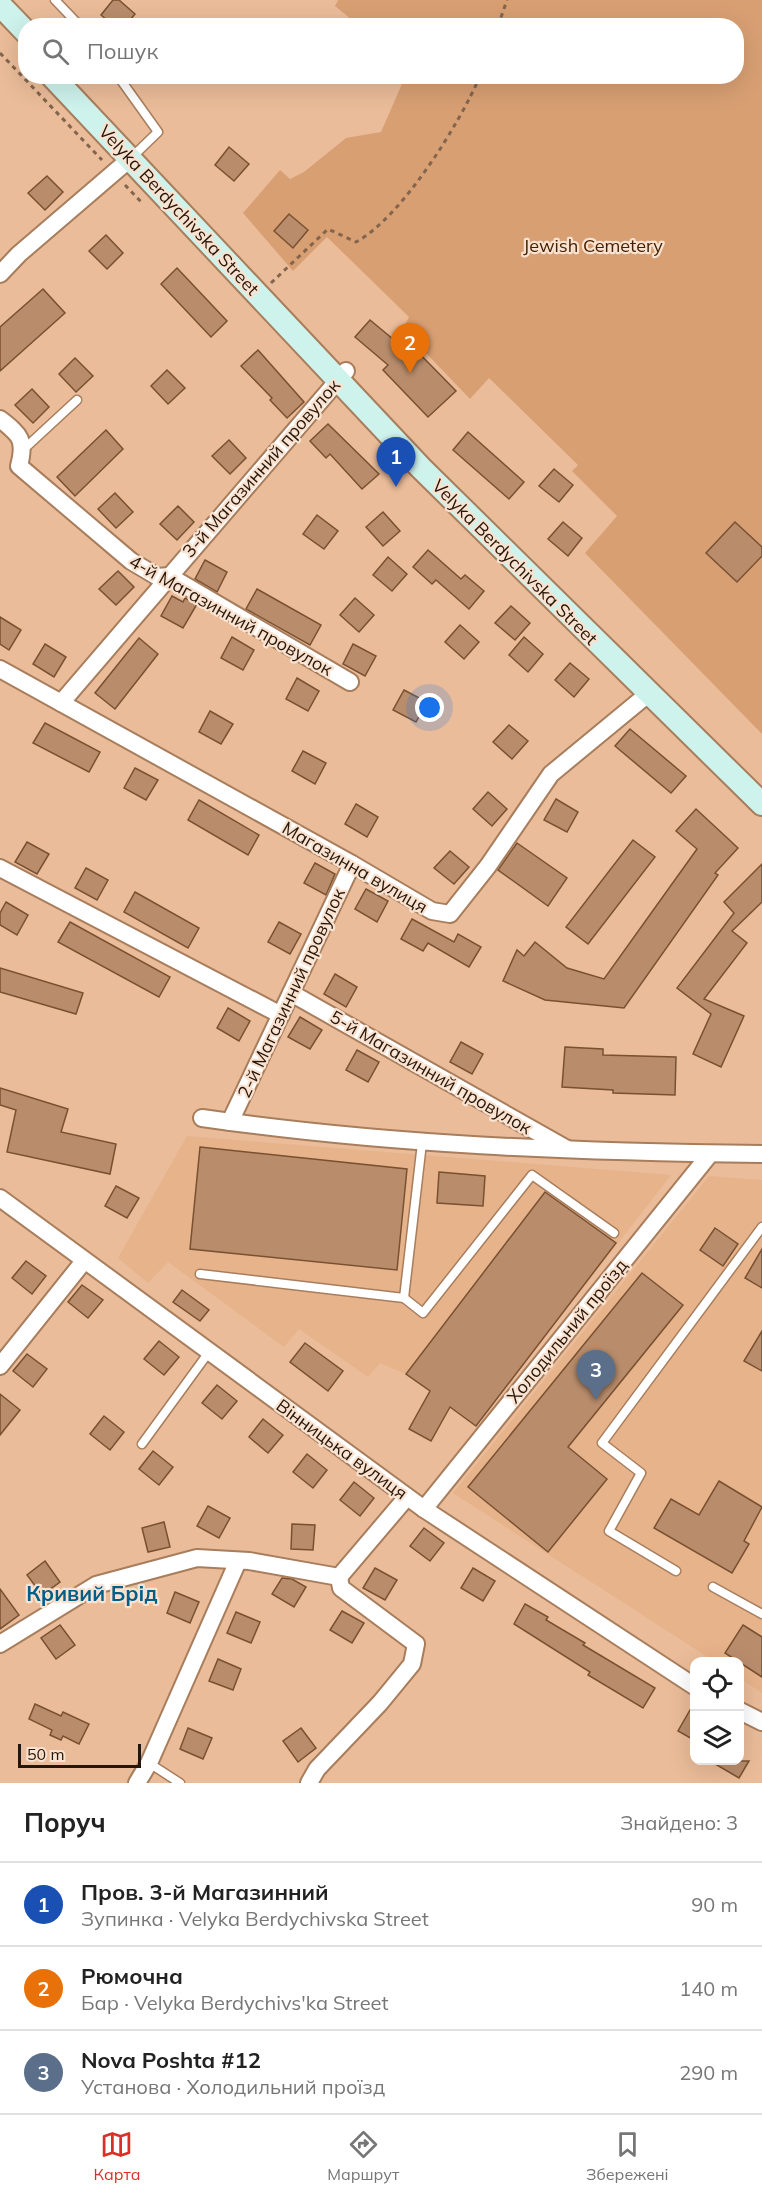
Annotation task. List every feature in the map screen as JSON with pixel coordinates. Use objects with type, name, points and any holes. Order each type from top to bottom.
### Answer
[{"type":"main road","points":[[0,5],[18,24]]},
{"type":"main road","points":[[0,22],[18,41]]},
{"type":"main road","name":"Velyka Berdychivska Street","points":[[60,84],[134,155],[342,375],[414,462],[762,804]]},
{"type":"main road","points":[[74,84],[134,155],[267,286],[342,375],[553,586],[762,785]]},
{"type":"street","points":[[0,274],[19,254],[134,155]]},
{"type":"street","name":"3-й Магазинний провулок","points":[[62,704],[342,375]]},
{"type":"street","name":"4-й Магазинний провулок","points":[[0,419],[19,434],[24,449],[20,466],[131,561],[158,577],[169,576],[350,682]]},
{"type":"street","name":"Магазинна вулиця","points":[[0,669],[352,864],[432,911],[450,914],[488,866],[551,774],[648,694]]},
{"type":"street","name":"2-й Магазинний провулок","points":[[230,1122],[352,864]]},
{"type":"street","points":[[0,868],[281,1015]]},
{"type":"street","name":"5-й Магазинний провулок","points":[[291,993],[571,1152]]},
{"type":"street","points":[[202,1118],[422,1143],[571,1152],[762,1154]]},
{"type":"street","name":"Холодильний проїзд","points":[[424,1509],[710,1154]]},
{"type":"street","name":"Вінницька вулиця","points":[[0,1198],[424,1509],[690,1683]]},
{"type":"street","points":[[0,1366],[84,1261]]},
{"type":"street","points":[[339,1577],[408,1497]]},
{"type":"street","points":[[0,1644],[96,1585],[197,1558],[238,1561],[339,1577]]},
{"type":"street","points":[[137,1783],[149,1763],[238,1561]]},
{"type":"street","points":[[309,1783],[317,1769],[380,1703],[412,1664],[416,1644],[341,1588],[339,1577]]},
{"type":"street","points":[[744,1713],[762,1722]]},
{"type":"lane","points":[[55,0],[72,18]]},
{"type":"lane","points":[[124,84],[158,132],[134,155]]},
{"type":"lane","points":[[24,449],[77,400]]},
{"type":"lane","points":[[404,1298],[422,1143]]},
{"type":"lane","points":[[200,1274],[404,1298],[423,1313],[532,1174],[614,1233]]},
{"type":"lane","points":[[676,1571],[609,1531],[641,1473],[602,1443],[762,1227]]},
{"type":"lane","points":[[142,1444],[209,1352]]},
{"type":"lane","points":[[713,1587],[762,1614]]},
{"type":"lane","points":[[149,1763],[180,1783]]},
{"type":"path","points":[[501,18],[507,0]]},
{"type":"path","points":[[267,286],[328,229],[356,242],[374,233],[421,177],[476,84]]},
{"type":"shaded area","points":[[187,1136],[671,1175],[476,1426],[406,1374],[380,1363],[368,1377],[299,1329],[284,1347],[168,1262],[148,1283],[118,1258]]},
{"type":"shaded area","points":[[709,1176],[762,1180],[762,1693],[744,1681],[744,1657],[708,1657],[453,1493]]},
{"type":"green space","name":"Jewish Cemetery","points":[[338,0],[762,0],[762,734],[585,553],[617,516],[572,471],[578,465],[489,378],[470,399],[403,329],[409,317],[327,237],[293,271],[243,213],[280,170],[290,179],[304,172],[346,138],[381,132],[402,84],[744,84],[744,18],[350,18],[335,6]]},
{"type":"building","points":[[113,0],[119,0],[135,14],[132,18],[105,18],[101,15]]},
{"type":"building","points":[[229,147],[249,164],[234,181],[215,165]]},
{"type":"building","points":[[47,176],[63,192],[45,210],[28,193]]},
{"type":"building","points":[[289,214],[308,230],[293,248],[274,231]]},
{"type":"building","points":[[106,235],[123,253],[107,269],[89,251]]},
{"type":"building","points":[[177,268],[227,321],[211,337],[161,284]]},
{"type":"building","points":[[43,289],[65,313],[0,371],[0,327]]},
{"type":"building","points":[[370,320],[405,349],[410,344],[456,391],[428,417],[383,370],[388,365],[355,337]]},
{"type":"building","points":[[258,350],[304,402],[287,418],[270,400],[272,398],[241,366]]},
{"type":"building","points":[[75,358],[93,376],[76,392],[59,374]]},
{"type":"building","points":[[167,370],[185,388],[168,404],[151,386]]},
{"type":"building","points":[[32,389],[49,407],[33,423],[15,405]]},
{"type":"building","points":[[328,424],[379,474],[362,489],[330,454],[326,458],[310,441]]},
{"type":"building","points":[[106,430],[123,449],[75,496],[57,477]]},
{"type":"building","points":[[468,432],[524,482],[509,499],[453,450]]},
{"type":"building","points":[[229,440],[246,458],[230,474],[212,456]]},
{"type":"building","points":[[554,469],[573,485],[559,502],[539,486]]},
{"type":"building","points":[[115,493],[133,512],[116,528],[98,509]]},
{"type":"building","points":[[178,506],[194,522],[177,540],[160,524]]},
{"type":"building","points":[[383,512],[400,531],[383,546],[366,527]]},
{"type":"building","points":[[317,515],[338,531],[324,549],[303,534]]},
{"type":"building","points":[[563,522],[582,538],[568,556],[548,539]]},
{"type":"building","points":[[735,522],[762,547],[762,556],[737,582],[706,553]]},
{"type":"building","points":[[428,550],[461,579],[465,575],[484,591],[469,609],[436,580],[432,584],[413,567]]},
{"type":"building","points":[[388,557],[407,574],[392,591],[373,575]]},
{"type":"building","points":[[205,560],[227,572],[217,592],[195,579]]},
{"type":"building","points":[[118,571],[134,587],[116,605],[99,589]]},
{"type":"building","points":[[257,589],[321,625],[310,645],[246,609]]},
{"type":"building","points":[[172,596],[183,602],[185,598],[197,604],[183,628],[161,616]]},
{"type":"building","points":[[355,598],[374,615],[359,632],[340,615]]},
{"type":"building","points":[[511,606],[530,623],[515,640],[495,623]]},
{"type":"building","points":[[0,617],[21,630],[9,650],[0,644]]},
{"type":"building","points":[[460,625],[479,642],[464,659],[445,642]]},
{"type":"building","points":[[232,637],[254,650],[243,670],[221,658]]},
{"type":"building","points":[[524,637],[543,654],[528,672],[509,655]]},
{"type":"building","points":[[139,638],[158,654],[115,709],[95,693]]},
{"type":"building","points":[[45,644],[66,657],[54,677],[33,664]]},
{"type":"building","points":[[353,644],[376,656],[365,676],[343,664]]},
{"type":"building","points":[[570,663],[589,679],[574,697],[555,680]]},
{"type":"building","points":[[297,678],[319,691],[308,711],[286,699]]},
{"type":"building","points":[[404,690],[427,702],[416,722],[393,710]]},
{"type":"building","points":[[210,711],[233,724],[221,744],[199,732]]},
{"type":"building","points":[[45,723],[100,752],[89,772],[33,743]]},
{"type":"building","points":[[509,725],[528,741],[512,759],[493,742]]},
{"type":"building","points":[[630,729],[686,776],[671,793],[615,746]]},
{"type":"building","points":[[303,751],[326,763],[315,784],[292,771]]},
{"type":"building","points":[[135,768],[158,780],[146,800],[124,788]]},
{"type":"building","points":[[488,792],[507,809],[492,826],[473,809]]},
{"type":"building","points":[[556,799],[578,812],[567,832],[544,820]]},
{"type":"building","points":[[199,800],[259,835],[248,855],[188,820]]},
{"type":"building","points":[[356,804],[378,817],[367,837],[345,824]]},
{"type":"building","points":[[696,809],[738,848],[715,873],[718,875],[624,1008],[545,1000],[503,981],[517,950],[524,956],[535,942],[567,968],[604,979],[697,849],[676,831]]},
{"type":"building","points":[[633,840],[655,857],[588,944],[566,927]]},
{"type":"building","points":[[27,842],[49,854],[37,874],[15,862]]},
{"type":"building","points":[[517,843],[567,878],[548,906],[498,870]]},
{"type":"building","points":[[450,851],[469,867],[454,884],[434,868]]},
{"type":"building","points":[[315,863],[335,874],[326,895],[304,883]]},
{"type":"building","points":[[762,864],[762,902],[732,931],[747,943],[704,999],[744,1016],[721,1067],[693,1054],[711,1014],[677,988],[734,913],[724,902]]},
{"type":"building","points":[[86,868],[108,880],[97,900],[75,888]]},
{"type":"building","points":[[366,889],[388,901],[377,922],[355,909]]},
{"type":"building","points":[[135,892],[199,928],[188,948],[124,912]]},
{"type":"building","points":[[6,902],[28,915],[17,935],[0,925],[0,913]]},
{"type":"building","points":[[412,919],[454,942],[458,934],[481,947],[469,967],[428,943],[423,951],[401,939]]},
{"type":"building","points":[[70,922],[170,977],[159,997],[58,942]]},
{"type":"building","points":[[279,922],[301,934],[290,954],[268,942]]},
{"type":"building","points":[[0,968],[83,993],[76,1014],[0,992]]},
{"type":"building","points":[[335,974],[357,987],[346,1007],[324,994]]},
{"type":"building","points":[[228,1008],[250,1021],[239,1041],[217,1028]]},
{"type":"building","points":[[300,1017],[322,1030],[310,1049],[288,1037]]},
{"type":"building","points":[[461,1042],[483,1054],[472,1074],[450,1062]]},
{"type":"building","points":[[565,1047],[603,1049],[603,1055],[676,1057],[675,1095],[613,1093],[613,1090],[562,1087]]},
{"type":"building","points":[[357,1050],[379,1062],[368,1082],[346,1070]]},
{"type":"building","points":[[0,1088],[68,1109],[61,1132],[116,1144],[110,1174],[7,1152],[16,1110],[0,1105]]},
{"type":"building","points":[[200,1147],[407,1169],[397,1270],[190,1249]]},
{"type":"building","points":[[439,1172],[485,1176],[483,1206],[437,1203]]},
{"type":"building","points":[[116,1186],[139,1198],[127,1218],[105,1206]]},
{"type":"building","points":[[545,1192],[616,1243],[476,1426],[450,1407],[431,1441],[409,1429],[430,1391],[406,1374]]},
{"type":"building","points":[[715,1228],[738,1244],[723,1266],[700,1250]]},
{"type":"building","points":[[762,1249],[762,1288],[745,1278]]},
{"type":"building","points":[[26,1261],[46,1276],[32,1294],[12,1278]]},
{"type":"building","points":[[642,1273],[683,1305],[568,1447],[607,1479],[548,1552],[468,1487]]},
{"type":"building","points":[[82,1285],[103,1300],[88,1318],[68,1302]]},
{"type":"building","points":[[182,1290],[209,1310],[200,1321],[173,1302]]},
{"type":"building","points":[[762,1331],[762,1371],[744,1361]]},
{"type":"building","points":[[159,1341],[179,1357],[164,1375],[144,1359]]},
{"type":"building","points":[[305,1343],[343,1371],[328,1391],[290,1362]]},
{"type":"building","points":[[27,1354],[47,1369],[33,1387],[13,1371]]},
{"type":"building","points":[[217,1385],[237,1401],[222,1419],[202,1403]]},
{"type":"building","points":[[0,1394],[20,1410],[0,1435]]},
{"type":"building","points":[[104,1416],[124,1432],[110,1450],[90,1434]]},
{"type":"building","points":[[263,1419],[283,1435],[268,1453],[249,1437]]},
{"type":"building","points":[[153,1451],[173,1467],[159,1485],[139,1469]]},
{"type":"building","points":[[307,1454],[327,1470],[313,1488],[293,1472]]},
{"type":"building","points":[[719,1481],[762,1507],[744,1541],[749,1544],[732,1573],[654,1528],[671,1499],[699,1515]]},
{"type":"building","points":[[354,1482],[374,1498],[360,1516],[340,1500]]},
{"type":"building","points":[[208,1506],[230,1518],[219,1538],[197,1526]]},
{"type":"building","points":[[164,1522],[170,1547],[148,1552],[142,1528]]},
{"type":"building","points":[[292,1524],[315,1525],[313,1550],[291,1549]]},
{"type":"building","points":[[424,1528],[444,1543],[430,1561],[410,1546]]},
{"type":"building","points":[[45,1561],[60,1582],[42,1595],[27,1575]]},
{"type":"building","points":[[375,1568],[397,1580],[385,1600],[363,1588]]},
{"type":"building","points":[[473,1568],[495,1581],[483,1601],[461,1588]]},
{"type":"building","points":[[282,1578],[292,1579],[306,1587],[294,1607],[272,1594]]},
{"type":"building","points":[[0,1589],[19,1615],[0,1629]]},
{"type":"building","points":[[175,1592],[199,1602],[190,1623],[167,1613]]},
{"type":"building","points":[[525,1604],[548,1617],[546,1620],[585,1643],[583,1645],[655,1688],[643,1708],[588,1675],[590,1672],[514,1624]]},
{"type":"building","points":[[342,1611],[364,1623],[352,1643],[330,1630]]},
{"type":"building","points":[[236,1612],[260,1622],[251,1643],[227,1633]]},
{"type":"building","points":[[60,1625],[75,1645],[56,1659],[41,1638]]},
{"type":"building","points":[[743,1625],[762,1637],[762,1677],[744,1665],[744,1657],[731,1657],[725,1653]]},
{"type":"building","points":[[218,1659],[241,1669],[233,1690],[209,1681]]},
{"type":"building","points":[[35,1704],[61,1716],[63,1712],[89,1724],[79,1744],[63,1736],[61,1740],[50,1735],[52,1730],[29,1719]]},
{"type":"building","points":[[690,1710],[690,1738],[678,1731]]},
{"type":"building","points":[[188,1728],[212,1738],[203,1759],[180,1749]]},
{"type":"building","points":[[301,1728],[316,1748],[298,1762],[283,1741]]},
{"type":"building","points":[[744,1761],[749,1761],[739,1778],[717,1765],[744,1765]]},
{"type":"place","name":"Рюмочна","points":[[410,373]]},
{"type":"place","name":"Пров. 3-й Магазинний","points":[[396,487]]},
{"type":"place","name":"Nova Poshta #12","points":[[596,1400]]},
{"type":"district","name":"Кривий Брід","points":[[92,1593]]}]
